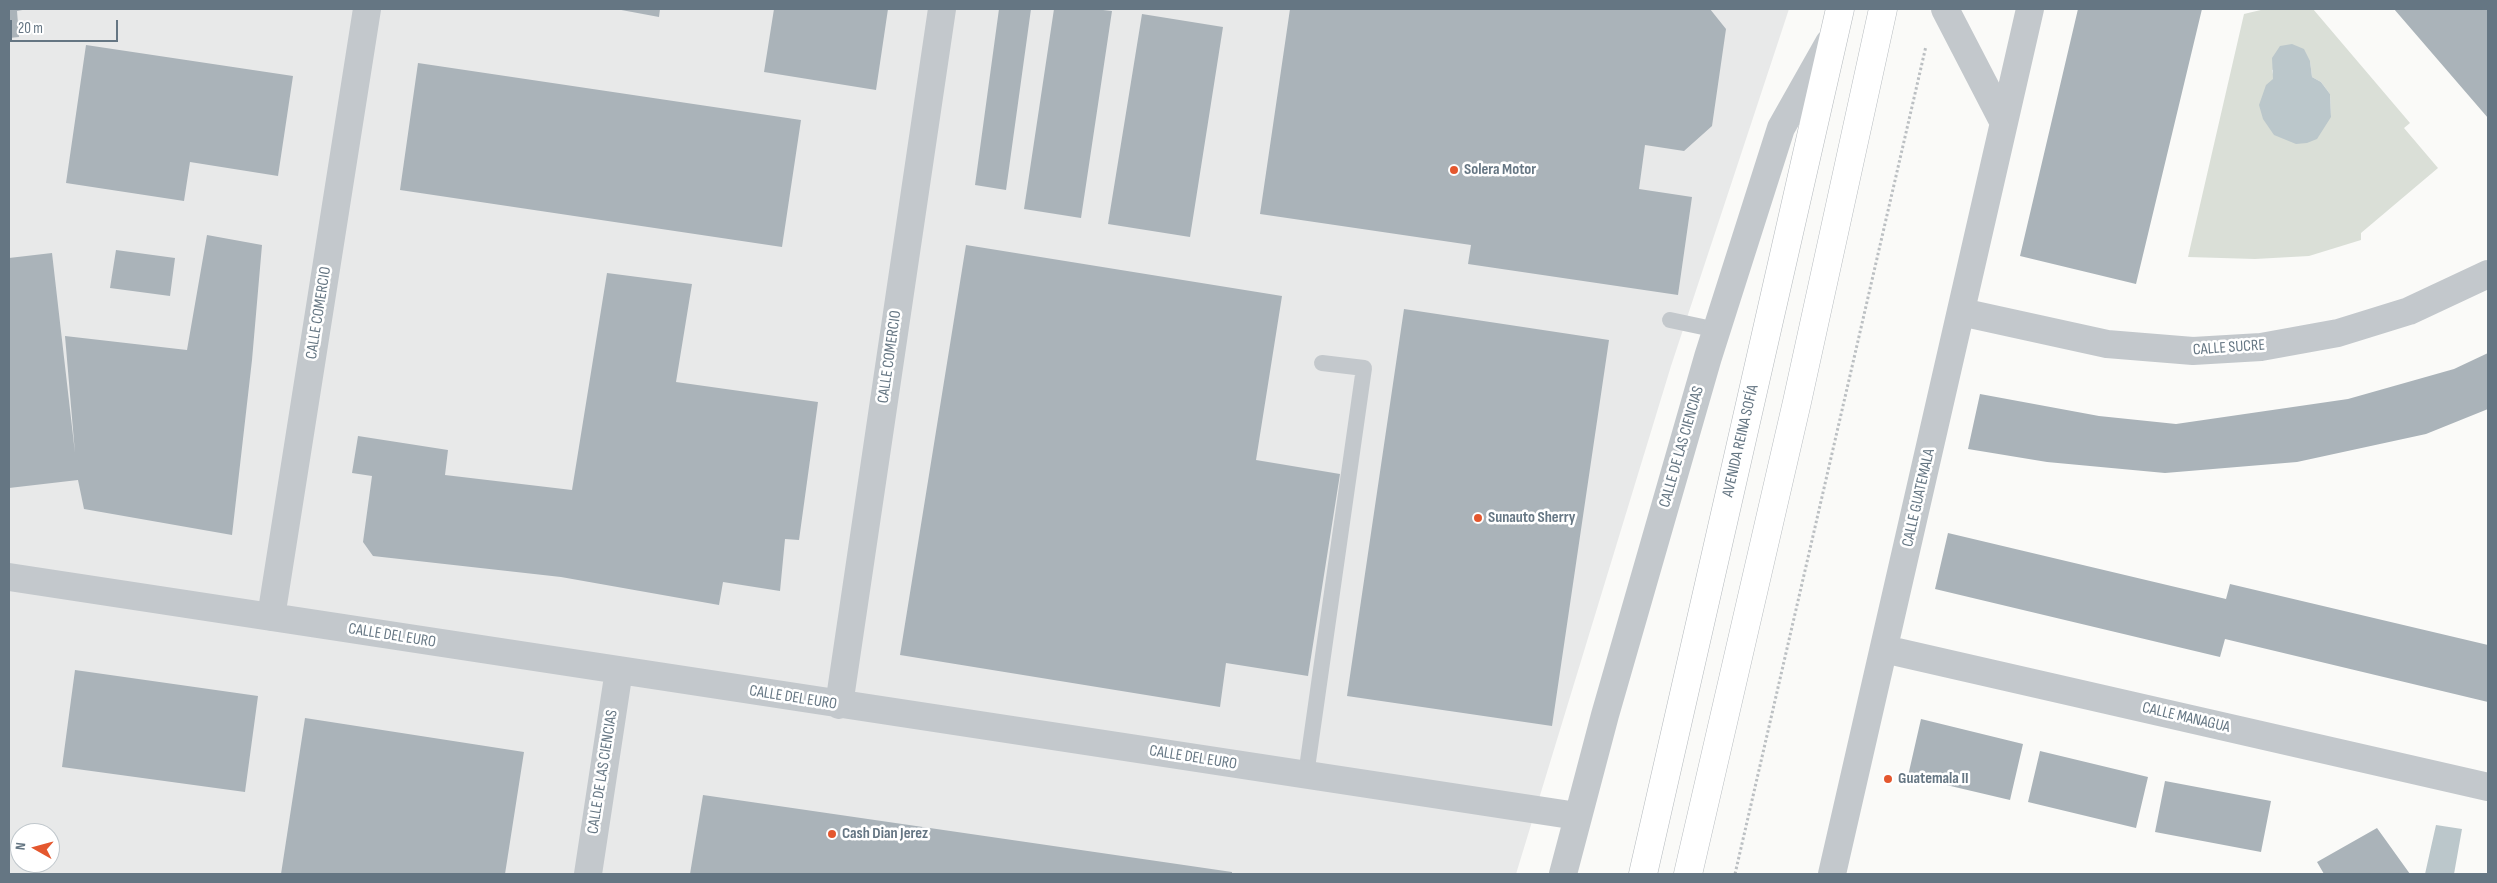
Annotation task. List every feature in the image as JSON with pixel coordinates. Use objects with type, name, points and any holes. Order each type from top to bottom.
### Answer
[{"type":"main road","points":[[1688,874],[1797,402],[1883,9]]},
{"type":"main road","name":"AVENIDA REINA SOFÍA","points":[[1643,874],[1837,21]]},
{"type":"street","name":"CALLE COMERCIO","points":[[270,617],[367,9]]},
{"type":"street","name":"CALLE COMERCIO","points":[[839,705],[942,9]]},
{"type":"street","points":[[1945,9],[2003,121]]},
{"type":"street","name":"CALLE GUATEMALA","points":[[1832,874],[2030,9]]},
{"type":"street","name":"CALLE DE LAS CIENCIAS","points":[[1563,874],[1577,816],[1717,330],[1781,128],[1837,21]]},
{"type":"street","name":"CALLE SUCRE","points":[[1961,312],[2107,344],[2193,351],[2261,347],[2338,333],[2409,311],[2488,274]]},
{"type":"street","name":"CALLE DEL EURO","points":[[9,577],[1577,816]]},
{"type":"street","name":"CALLE MANAGUA","points":[[1884,649],[2488,787]]},
{"type":"street","name":"CALLE DE LAS CIENCIAS","points":[[588,874],[619,670]]},
{"type":"lane","points":[[1670,320],[1717,330]]},
{"type":"lane","points":[[1306,775],[1364,368],[1322,363]]},
{"type":"path","points":[[1735,874],[1928,38]]},
{"type":"shaded area","points":[[9,9],[1789,9],[1671,366],[1516,874],[9,874]]},
{"type":"shaded area","points":[[2265,9],[2313,9],[2410,123],[2404,128],[2438,168],[2361,233],[2361,240],[2309,256],[2255,259],[2188,257],[2244,14]],"holes":[[[2310,61],[2312,77],[2321,82],[2330,94],[2331,117],[2274,79],[2272,70]]]},
{"type":"shaded area","points":[[2292,44],[2304,49],[2310,61],[2312,77],[2321,82],[2330,94],[2331,117],[2317,139],[2307,143],[2296,144],[2274,135],[2263,119],[2259,105],[2266,85],[2273,79],[2272,58],[2280,46]]},
{"type":"shaded area","points":[[2436,825],[2462,829],[2454,874],[2425,874]]},
{"type":"building","points":[[9,9],[28,9],[17,11],[19,37],[9,38]]},
{"type":"building","points":[[616,9],[660,9],[659,17]]},
{"type":"building","points":[[774,9],[888,9],[876,90],[764,72]]},
{"type":"building","points":[[999,9],[1031,9],[1006,190],[975,185]]},
{"type":"building","points":[[1054,9],[1112,11],[1081,218],[1024,209]]},
{"type":"building","name":"Solera Motor","points":[[1290,9],[1710,9],[1726,29],[1712,126],[1684,151],[1645,145],[1639,189],[1692,197],[1678,295],[1468,264],[1471,245],[1260,214]]},
{"type":"building","points":[[2078,9],[2202,9],[2136,284],[2020,256]]},
{"type":"building","points":[[2394,9],[2488,9],[2488,118]]},
{"type":"building","points":[[1142,14],[1223,27],[1190,237],[1108,224]]},
{"type":"building","points":[[86,45],[293,76],[278,176],[190,162],[184,201],[66,183]]},
{"type":"building","points":[[418,63],[801,120],[782,247],[400,190]]},
{"type":"building","points":[[207,235],[262,245],[252,360],[232,535],[84,509],[78,480],[9,488],[9,258],[52,253],[75,453],[65,336],[187,350]]},
{"type":"building","points":[[966,245],[1282,296],[1256,460],[1340,474],[1308,676],[1226,663],[1220,707],[900,655]]},
{"type":"building","points":[[116,250],[175,258],[170,296],[110,288]]},
{"type":"building","points":[[607,273],[692,284],[676,382],[818,402],[799,540],[785,539],[780,591],[723,582],[719,605],[561,577],[373,556],[363,542],[372,476],[352,473],[358,436],[448,450],[445,475],[572,490]]},
{"type":"building","name":"Sunauto Sherry","points":[[1404,309],[1609,340],[1552,726],[1347,696]]},
{"type":"building","points":[[2488,353],[2488,409],[2426,434],[2297,462],[2165,473],[2047,462],[1968,449],[1980,394],[2099,416],[2176,424],[2348,399],[2454,369]]},
{"type":"building","points":[[1948,533],[2226,599],[2230,584],[2488,645],[2488,702],[2225,639],[2220,657],[1935,589]]},
{"type":"building","points":[[75,670],[258,696],[245,792],[62,767]]},
{"type":"building","points":[[305,718],[524,752],[505,874],[281,874]]},
{"type":"building","points":[[1921,719],[2023,744],[2010,800],[1908,776]]},
{"type":"building","points":[[2040,751],[2148,777],[2136,828],[2028,802]]},
{"type":"building","points":[[2165,781],[2271,801],[2261,852],[2155,832]]},
{"type":"building","name":"Cash Dian Jerez","points":[[703,795],[1232,872],[1232,874],[690,874]]},
{"type":"building","points":[[2377,828],[2410,874],[2324,874],[2317,862]]},
{"type":"place","name":"Solera Motor","points":[[1454,170]]},
{"type":"place","name":"Sunauto Sherry","points":[[1478,518]]},
{"type":"place","name":"Guatemala II","points":[[1888,779]]},
{"type":"place","name":"Cash Dian Jerez","points":[[832,834]]}]
